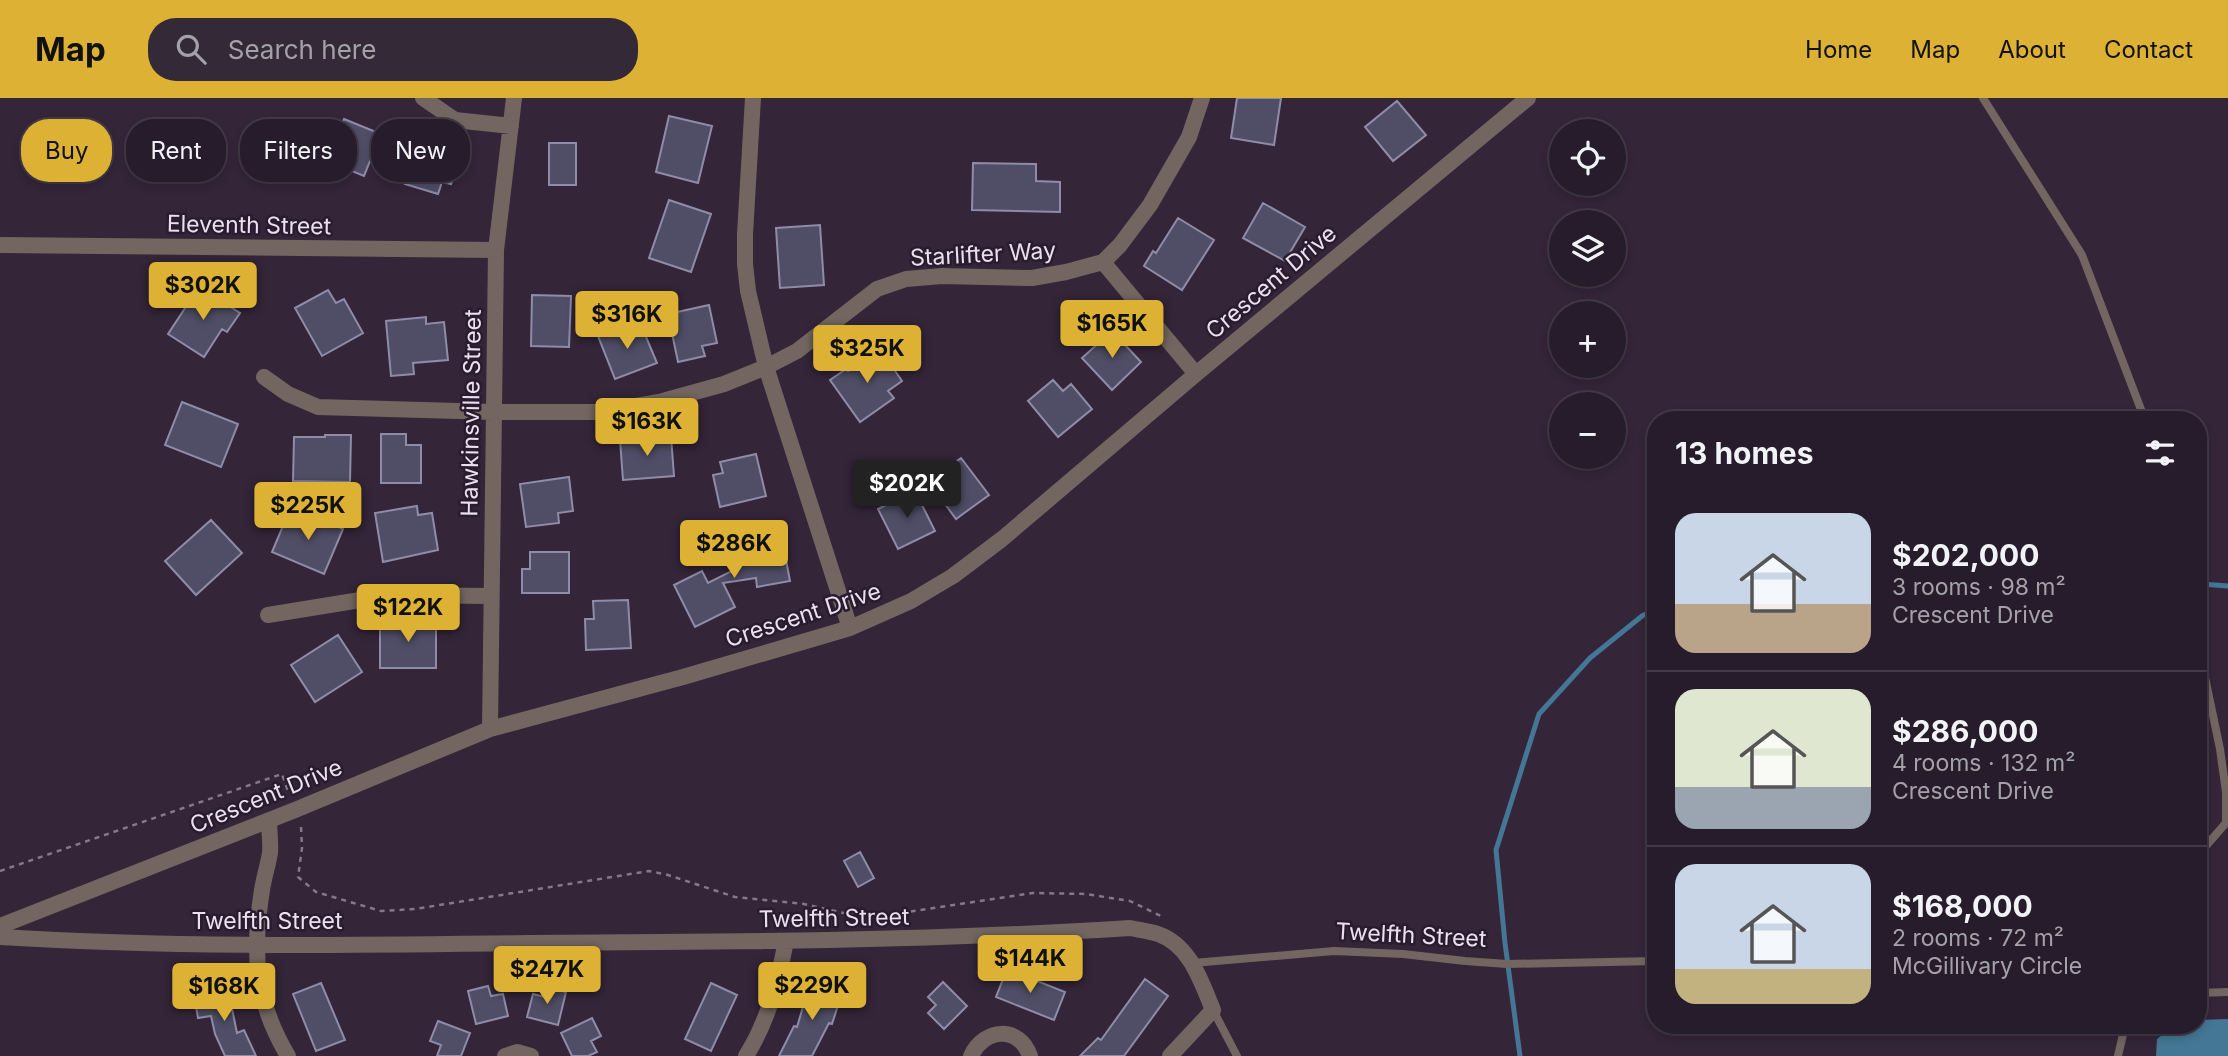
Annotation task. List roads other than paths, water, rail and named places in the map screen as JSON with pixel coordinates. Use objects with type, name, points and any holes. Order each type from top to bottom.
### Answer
[{"type":"street","points":[[423,98],[455,120],[511,126]]},
{"type":"street","name":"Hawkinsville Street","points":[[490,729],[496,250],[514,98]]},
{"type":"street","points":[[753,98],[745,264],[748,291],[766,367],[850,628]]},
{"type":"street","points":[[1196,374],[1103,262],[1121,245],[1150,205],[1189,137],[1202,98]]},
{"type":"street","name":"Crescent Drive","points":[[0,926],[295,810],[490,729],[850,628],[911,601],[953,576],[1002,539],[1528,98]]},
{"type":"street","name":"Eleventh Street","points":[[0,245],[496,250]]},
{"type":"street","name":"Starlifter Way","points":[[264,377],[288,394],[318,407],[493,412],[600,411],[647,404],[724,384],[766,367],[797,351],[877,289],[906,279],[942,276],[1032,278],[1103,262]]},
{"type":"street","points":[[268,615],[391,595],[491,596]]},
{"type":"street","points":[[269,820],[270,851],[261,892],[257,945],[259,989],[272,1026],[288,1056]]},
{"type":"street","name":"Twelfth Street","points":[[0,937],[57,941],[257,945],[786,941],[921,939],[1130,928],[1160,934],[1181,949],[1193,963]]},
{"type":"street","points":[[746,1056],[768,1013],[786,941]]},
{"type":"street","points":[[1170,1056],[1213,1010],[1193,963]]},
{"type":"street","points":[[971,1056],[983,1039],[1002,1033],[1021,1041],[1030,1056]]},
{"type":"street","points":[[505,1056],[517,1052],[531,1056]]},
{"type":"lane","points":[[1983,98],[2082,254],[2141,411]]},
{"type":"lane","points":[[2207,687],[2220,749],[2226,823],[2207,845]]},
{"type":"lane","name":"Twelfth Street","points":[[1193,963],[1334,951],[1403,954],[1507,964],[1647,961]]},
{"type":"lane","points":[[2207,993],[2228,992]]},
{"type":"lane","points":[[1213,1010],[1237,1056]]},
{"type":"lane","points":[[2118,1056],[2123,1034]]},
{"type":"water","points":[[2228,1019],[2228,1056],[2156,1056],[2157,1039],[2164,1034],[2207,1034],[2207,1020]]},
{"type":"waterway","points":[[2207,584],[2228,586]]},
{"type":"waterway","points":[[1520,1056],[1496,850],[1539,714],[1590,658],[1647,614]]}]
